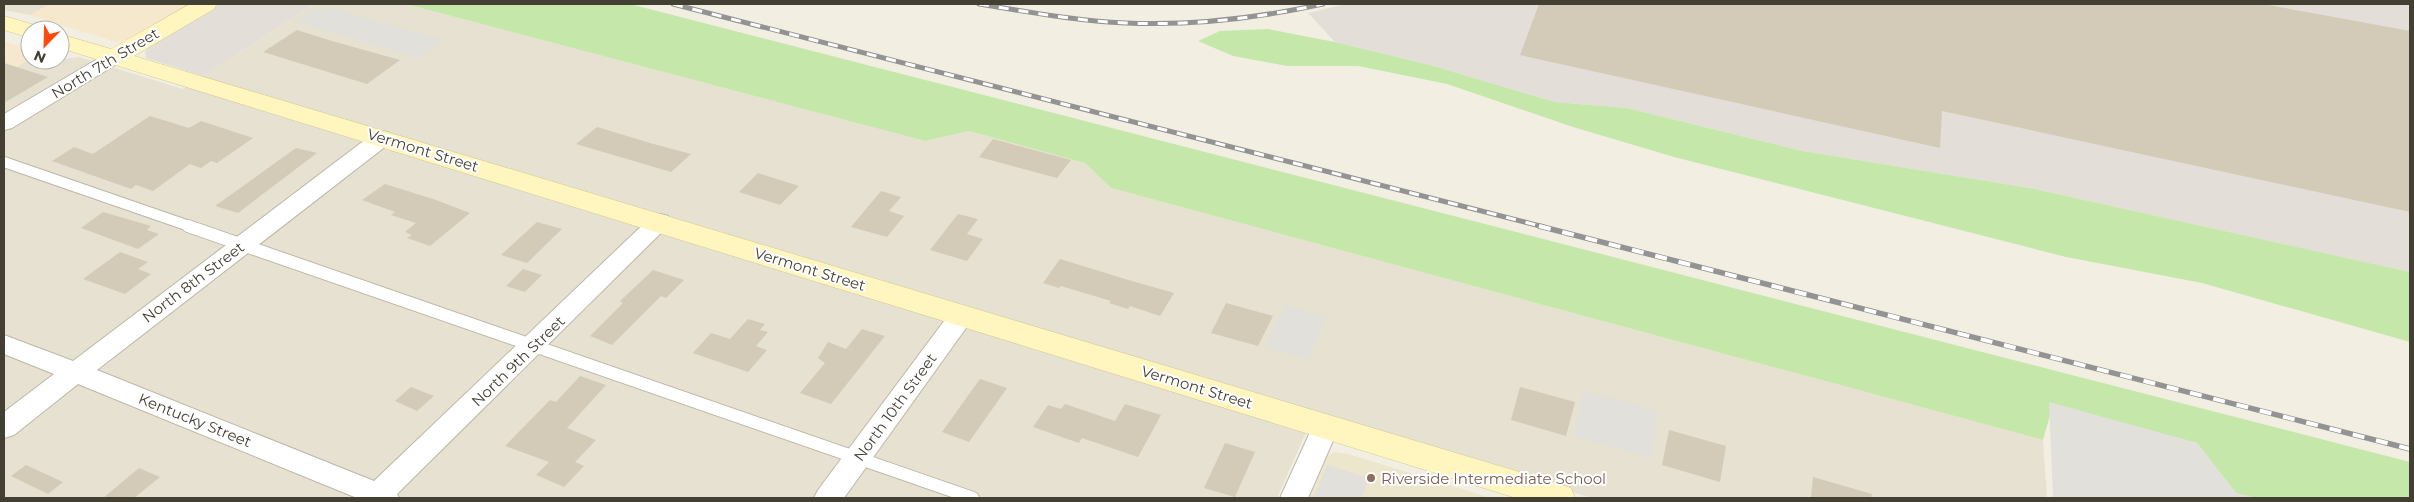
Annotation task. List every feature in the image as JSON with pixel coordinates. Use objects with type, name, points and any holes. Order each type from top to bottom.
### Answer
[{"type":"street","name":"North 7th Street","points":[[4,123],[206,4]]},
{"type":"street","points":[[4,23],[20,28]]},
{"type":"street","name":"Vermont Street","points":[[70,44],[660,222],[1559,498]]},
{"type":"street","name":"North 8th Street","points":[[4,426],[382,138]]},
{"type":"street","name":"North 9th Street","points":[[379,497],[660,222]]},
{"type":"street","name":"North 10th Street","points":[[828,498],[962,315]]},
{"type":"street","name":"Kentucky Street","points":[[4,344],[324,472],[379,497]]},
{"type":"street","points":[[1294,498],[1326,427]]},
{"type":"lane","points":[[4,162],[532,347],[973,498]]},
{"type":"shaded area","points":[[4,4],[50,4],[30,15],[4,10]]},
{"type":"shaded area","points":[[50,4],[198,4],[142,37],[116,42],[70,28],[70,20],[46,20],[30,15]]},
{"type":"shaded area","points":[[217,4],[314,4],[203,76],[146,58],[145,52],[152,43]]},
{"type":"shaded area","points":[[314,4],[406,4],[925,141],[969,131],[1085,163],[1111,188],[2043,440],[2047,498],[1592,498],[1314,414],[1277,498],[4,498],[4,74],[20,65],[20,70],[70,70],[70,58],[79,57],[183,89]]},
{"type":"shaded area","points":[[1346,4],[2410,4],[2410,272],[2035,189],[1803,151],[1627,108],[1555,102],[1430,65],[1335,42],[1308,13]]},
{"type":"shaded area","points":[[328,7],[443,40],[419,58],[295,21],[314,9],[322,11]]},
{"type":"shaded area","points":[[4,41],[20,47],[20,65],[4,74]]},
{"type":"shaded area","points":[[1285,305],[1327,317],[1308,359],[1265,347]]},
{"type":"shaded area","points":[[1584,390],[1659,411],[1650,458],[1573,436]]},
{"type":"shaded area","points":[[2049,402],[2197,443],[2236,493],[2253,498],[2053,498]]},
{"type":"shaded area","name":"Riverside Intermediate School","points":[[1334,452],[1348,454],[1491,498],[1309,498],[1327,457]]},
{"type":"shaded area","points":[[1327,465],[1369,478],[1362,498],[1313,498]]},
{"type":"green space","points":[[406,4],[630,4],[2410,462],[2410,498],[2254,498],[2236,493],[2197,443],[2053,405],[2043,440],[1111,188],[1085,163],[969,131],[925,141]]},
{"type":"green space","points":[[1268,29],[1335,42],[1430,65],[1555,102],[1627,108],[1803,151],[2035,189],[2410,272],[2410,342],[2202,283],[2066,257],[1674,157],[1573,127],[1447,84],[1358,66],[1287,66],[1233,56],[1198,41],[1220,31]]},
{"type":"building","points":[[1539,4],[2263,4],[2410,31],[2410,212],[1942,111],[1940,148],[1520,55]]},
{"type":"building","points":[[297,30],[400,60],[367,84],[263,52]]},
{"type":"building","points":[[4,63],[20,68],[20,70],[48,77],[4,103]]},
{"type":"building","points":[[150,116],[189,128],[201,121],[253,138],[217,163],[211,161],[201,168],[190,164],[153,191],[136,185],[131,189],[52,161],[74,147],[93,154]]},
{"type":"building","points":[[597,127],[691,154],[671,172],[576,144]]},
{"type":"building","points":[[993,139],[1071,160],[1057,178],[979,157]]},
{"type":"building","points":[[296,148],[317,153],[238,213],[215,206]]},
{"type":"building","points":[[758,173],[799,186],[780,205],[739,192]]},
{"type":"building","points":[[385,184],[470,213],[430,246],[407,238],[412,235],[405,232],[416,223],[391,215],[395,212],[362,200]]},
{"type":"building","points":[[881,191],[901,197],[889,211],[904,216],[887,237],[851,227]]},
{"type":"building","points":[[103,212],[151,226],[147,230],[159,234],[138,249],[81,228]]},
{"type":"building","points":[[958,214],[978,219],[967,234],[983,239],[967,261],[930,250]]},
{"type":"building","points":[[537,222],[562,229],[527,263],[501,255]]},
{"type":"building","points":[[120,252],[148,262],[138,269],[151,274],[125,294],[83,279]]},
{"type":"building","points":[[1060,259],[1174,293],[1160,316],[1130,306],[1128,309],[1109,303],[1111,301],[1061,286],[1059,288],[1043,283]]},
{"type":"building","points":[[523,269],[542,275],[525,292],[506,286]]},
{"type":"building","points":[[653,270],[684,280],[666,298],[661,296],[612,345],[590,336],[623,303],[620,301]]},
{"type":"building","points":[[1226,303],[1273,316],[1258,346],[1211,333]]},
{"type":"building","points":[[748,319],[765,324],[760,330],[768,332],[756,346],[767,350],[748,372],[693,353],[711,333],[730,339]]},
{"type":"building","points":[[862,329],[885,336],[831,404],[800,393],[825,363],[818,358],[828,342],[846,349]]},
{"type":"building","points":[[580,376],[606,385],[567,428],[596,440],[575,462],[584,466],[564,487],[536,475],[549,462],[505,446],[550,400],[556,402]]},
{"type":"building","points":[[980,379],[1007,388],[969,442],[942,432]]},
{"type":"building","points":[[411,387],[434,396],[417,411],[395,401]]},
{"type":"building","points":[[1520,387],[1575,402],[1566,436],[1511,420]]},
{"type":"building","points":[[1065,404],[1115,421],[1125,404],[1161,415],[1138,457],[1082,438],[1079,443],[1033,427],[1048,405],[1061,409]]},
{"type":"building","points":[[1669,430],[1726,446],[1720,482],[1662,465]]},
{"type":"building","points":[[1225,443],[1255,452],[1235,497],[1204,488]]},
{"type":"building","points":[[26,465],[63,482],[48,494],[11,476]]},
{"type":"building","points":[[139,468],[160,477],[134,498],[103,498]]},
{"type":"building","points":[[1813,477],[1872,494],[1871,498],[1811,498]]},
{"type":"railway","points":[[673,4],[1544,227]]},
{"type":"railway","points":[[979,4],[1071,18],[1151,24],[1225,20],[1323,4]]},
{"type":"railway","points":[[1539,226],[2410,449]]},
{"type":"place","name":"Riverside Intermediate School","points":[[1371,478]]}]
